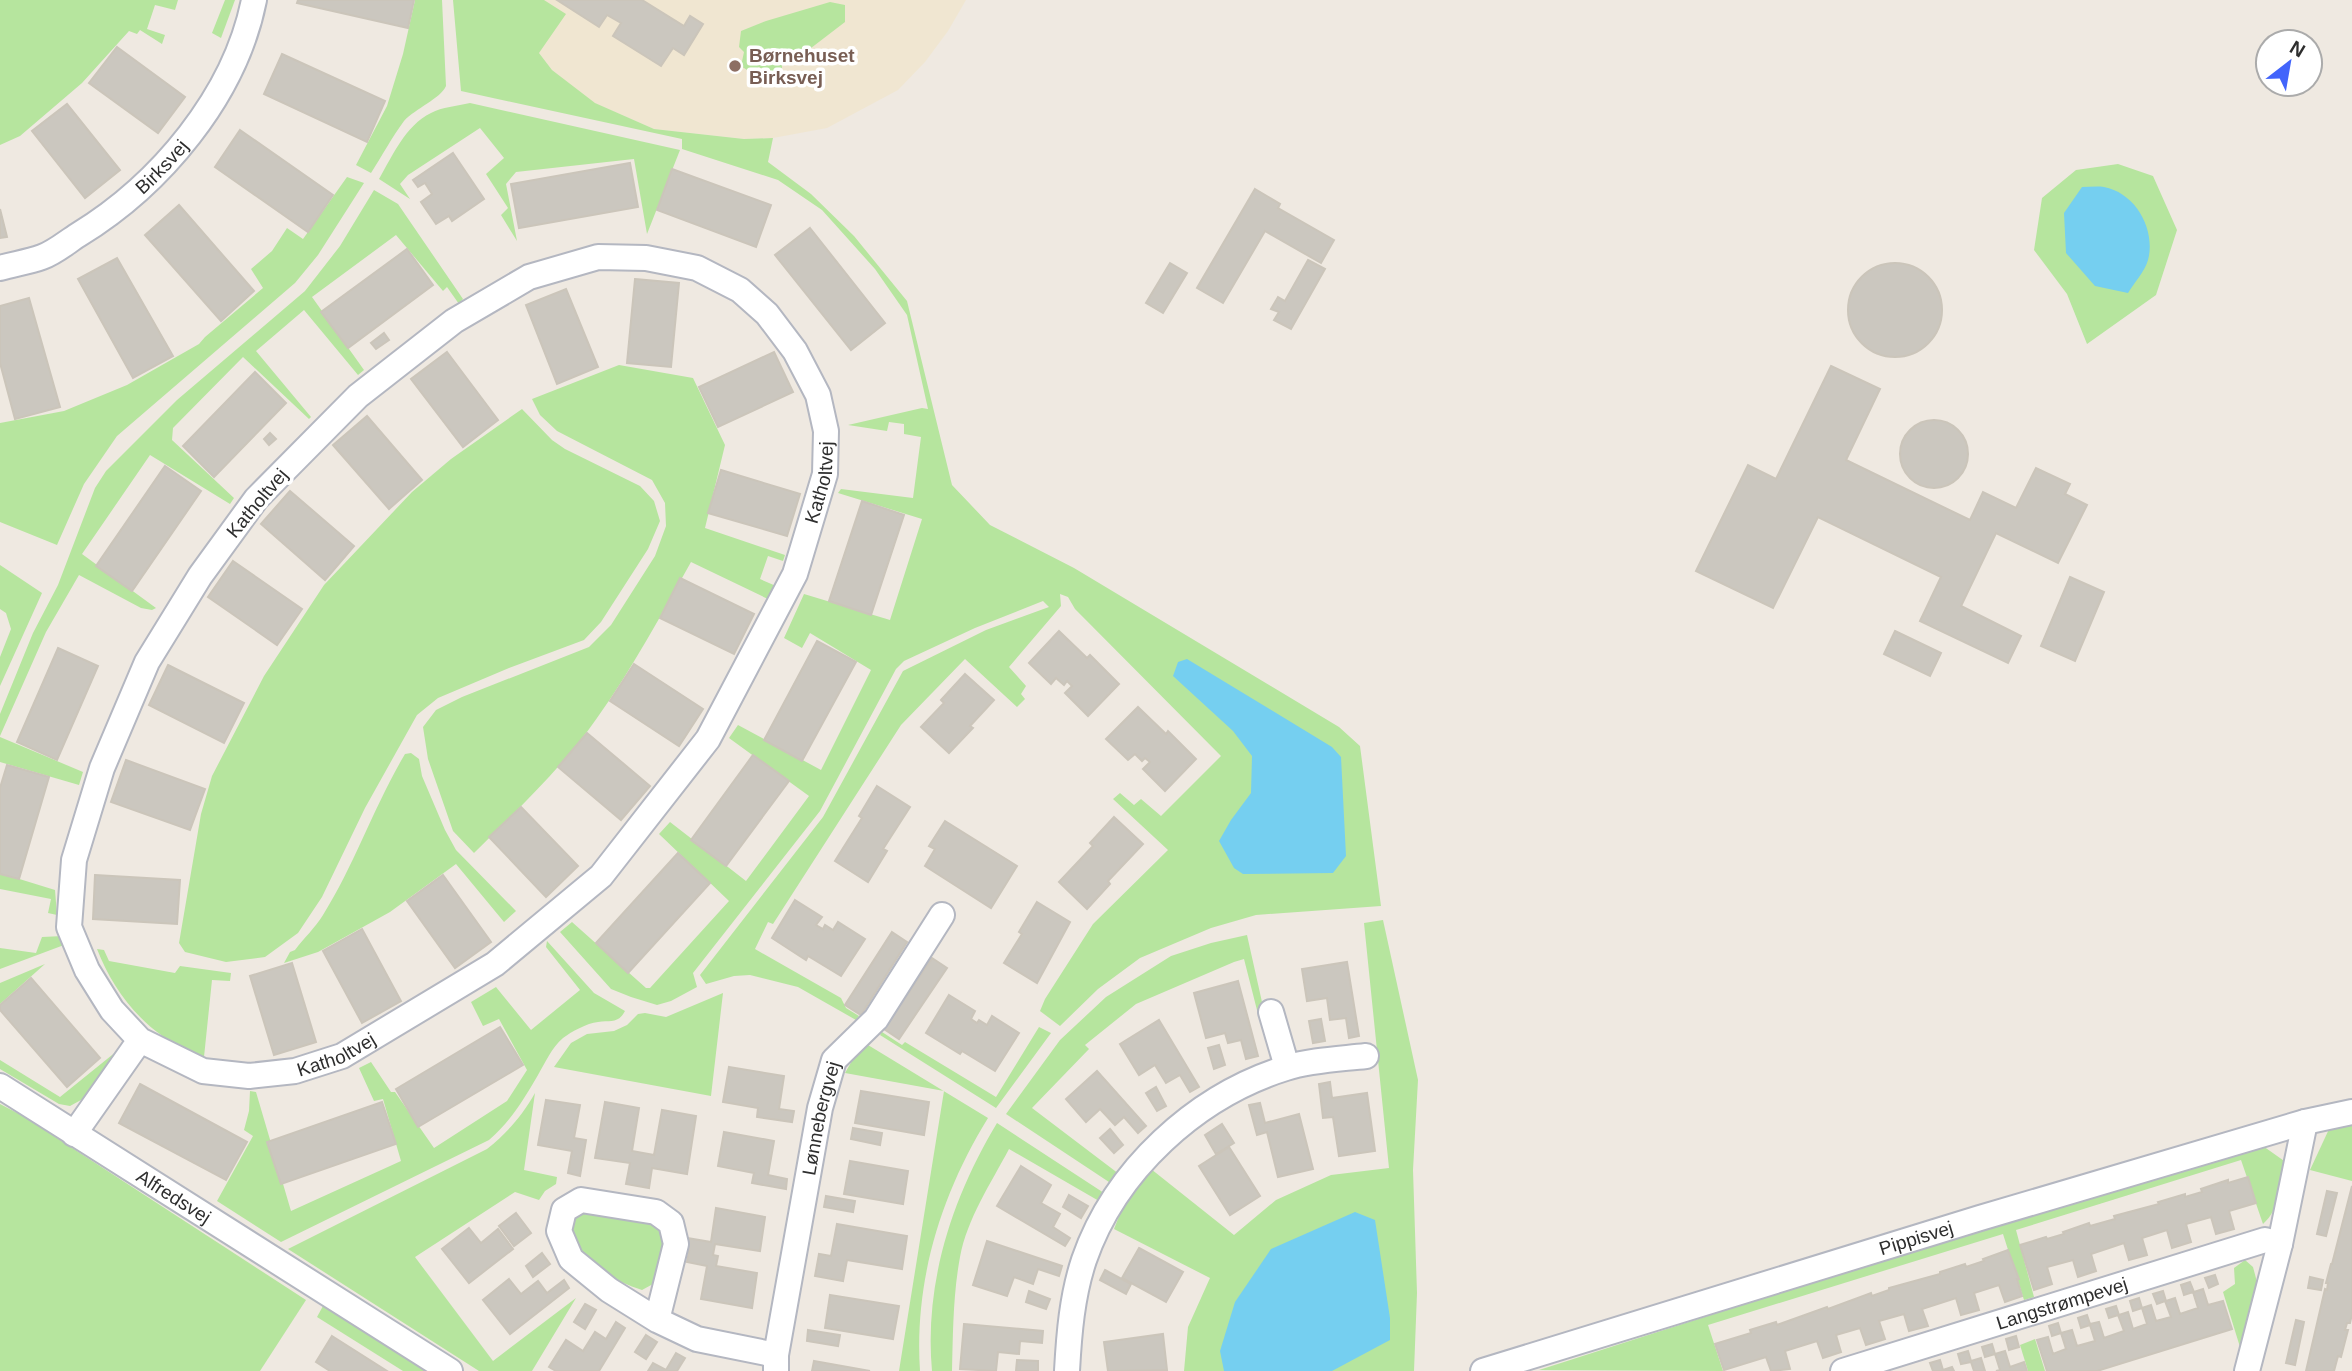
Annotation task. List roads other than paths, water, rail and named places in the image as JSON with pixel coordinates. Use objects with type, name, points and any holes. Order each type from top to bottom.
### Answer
[{"type":"street","name":"Birksvej","points":[[0,268],[44,257],[106,218],[157,173],[193,130],[227,78],[250,21],[254,0]]},
{"type":"street","name":"Katholtvej","points":[[598,257],[646,258],[697,268],[740,290],[767,314],[795,351],[818,395],[826,430],[825,474],[795,574],[708,739],[601,876],[495,964],[342,1056],[295,1071],[249,1076],[204,1071],[140,1040],[112,1010],[87,970],[69,927],[74,860],[102,768],[147,662],[200,576],[256,499],[358,396],[454,321],[529,277],[598,257]]},
{"type":"street","name":"Lønnebergvej","points":[[657,1320],[676,1244],[671,1223],[656,1212],[581,1200],[564,1210],[559,1231],[571,1259],[609,1290],[657,1320],[697,1339],[776,1363],[820,1108],[834,1060],[876,1019],[942,915]]},
{"type":"street","points":[[1271,1012],[1287,1067]]},
{"type":"street","points":[[74,1134],[140,1040]]},
{"type":"street","points":[[1067,1371],[1072,1312],[1084,1262],[1101,1223],[1128,1180],[1179,1125],[1223,1095],[1287,1067],[1366,1056]]},
{"type":"street","name":"Alfredsvej","points":[[0,1086],[450,1371]]},
{"type":"street","name":"Pippisvej","points":[[1483,1371],[1980,1218],[2305,1122],[2352,1112]]},
{"type":"street","points":[[2247,1371],[2280,1244],[2305,1122]]},
{"type":"street","name":"Langstrømpevej","points":[[1843,1371],[2265,1240],[2280,1244]]},
{"type":"water","points":[[2082,187],[2104,187],[2126,197],[2141,214],[2146,225],[2150,248],[2148,260],[2128,293],[2095,286],[2066,253],[2064,213]]},
{"type":"water","points":[[1187,659],[1332,747],[1341,757],[1346,856],[1333,873],[1243,874],[1234,868],[1219,841],[1251,793],[1252,756],[1233,731],[1173,676],[1178,662]]},
{"type":"water","points":[[1355,1212],[1375,1220],[1390,1318],[1390,1340],[1332,1371],[1224,1371],[1220,1351],[1235,1302],[1271,1249]]},
{"type":"place","name":"Børnehuset Birksvej","points":[[735,66]]}]
